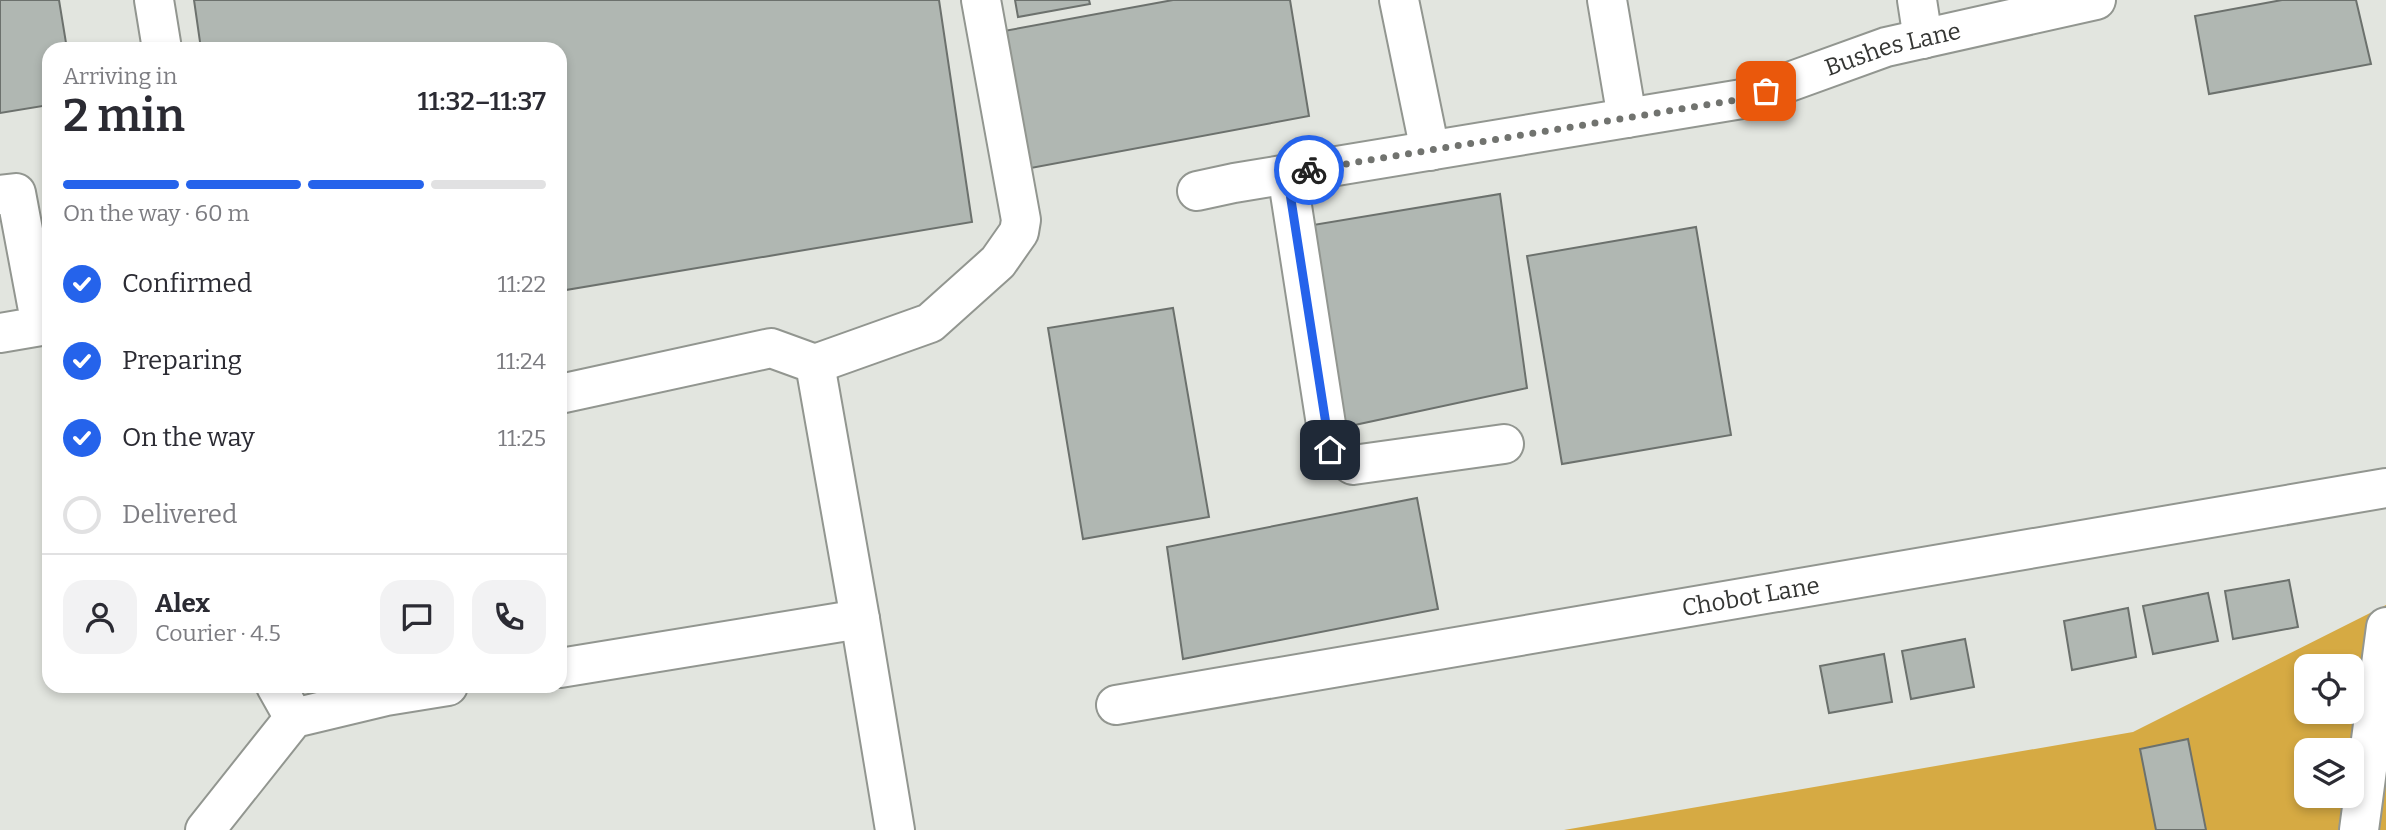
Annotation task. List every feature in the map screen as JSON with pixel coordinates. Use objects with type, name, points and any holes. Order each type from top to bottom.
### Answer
[{"type":"street","points":[[154,0],[161,42]]},
{"type":"street","points":[[567,392],[771,348],[815,364],[930,323],[998,262],[1019,232],[1021,220],[981,0]]},
{"type":"street","points":[[1399,0],[1430,150]]},
{"type":"street","points":[[1607,0],[1627,118]]},
{"type":"street","points":[[1917,0],[1923,39]]},
{"type":"street","name":"Bushes Lane","points":[[1197,191],[1742,99],[1886,47],[2053,5],[2096,0]]},
{"type":"street","points":[[1287,174],[1330,450],[1353,465],[1504,444]]},
{"type":"street","points":[[0,195],[16,193],[41,326],[0,333]]},
{"type":"street","points":[[815,364],[895,830]]},
{"type":"street","name":"Chobot Lane","points":[[1116,705],[2386,488]]},
{"type":"street","points":[[567,667],[860,619]]},
{"type":"street","points":[[2359,830],[2386,627]]},
{"type":"street","points":[[205,830],[285,702],[405,693]]},
{"type":"shaded area","points":[[2386,605],[2386,830],[1564,830],[2133,732]]},
{"type":"building","points":[[0,0],[59,0],[66,42],[42,42],[42,106],[0,113]]},
{"type":"building","points":[[194,0],[939,0],[972,222],[567,290],[567,42],[200,42]]},
{"type":"building","points":[[1015,0],[1089,0],[1090,4],[1018,17]]},
{"type":"building","points":[[1173,0],[1290,0],[1309,116],[1015,171],[993,33]]},
{"type":"building","points":[[2282,0],[2356,0],[2371,64],[2209,94],[2195,16]]},
{"type":"building","points":[[1500,194],[1527,388],[1336,429],[1301,227]]},
{"type":"building","points":[[1696,227],[1731,435],[1562,464],[1527,256]]},
{"type":"building","points":[[1173,308],[1209,517],[1083,539],[1048,328]]},
{"type":"building","points":[[1417,498],[1438,609],[1183,659],[1167,547]]},
{"type":"building","points":[[2289,580],[2298,627],[2233,639],[2225,591]]},
{"type":"building","points":[[2208,593],[2218,641],[2153,654],[2143,606]]},
{"type":"building","points":[[2128,608],[2136,657],[2072,670],[2064,621]]},
{"type":"building","points":[[1965,639],[1974,687],[1911,699],[1902,651]]},
{"type":"building","points":[[1884,654],[1892,702],[1829,713],[1820,666]]},
{"type":"building","points":[[2188,739],[2206,830],[2156,830],[2140,749]]},
{"type":"way so far","points":[[1309,170],[1742,99],[1766,91]]},
{"type":"route","points":[[1309,170],[1287,174],[1330,450]]}]
